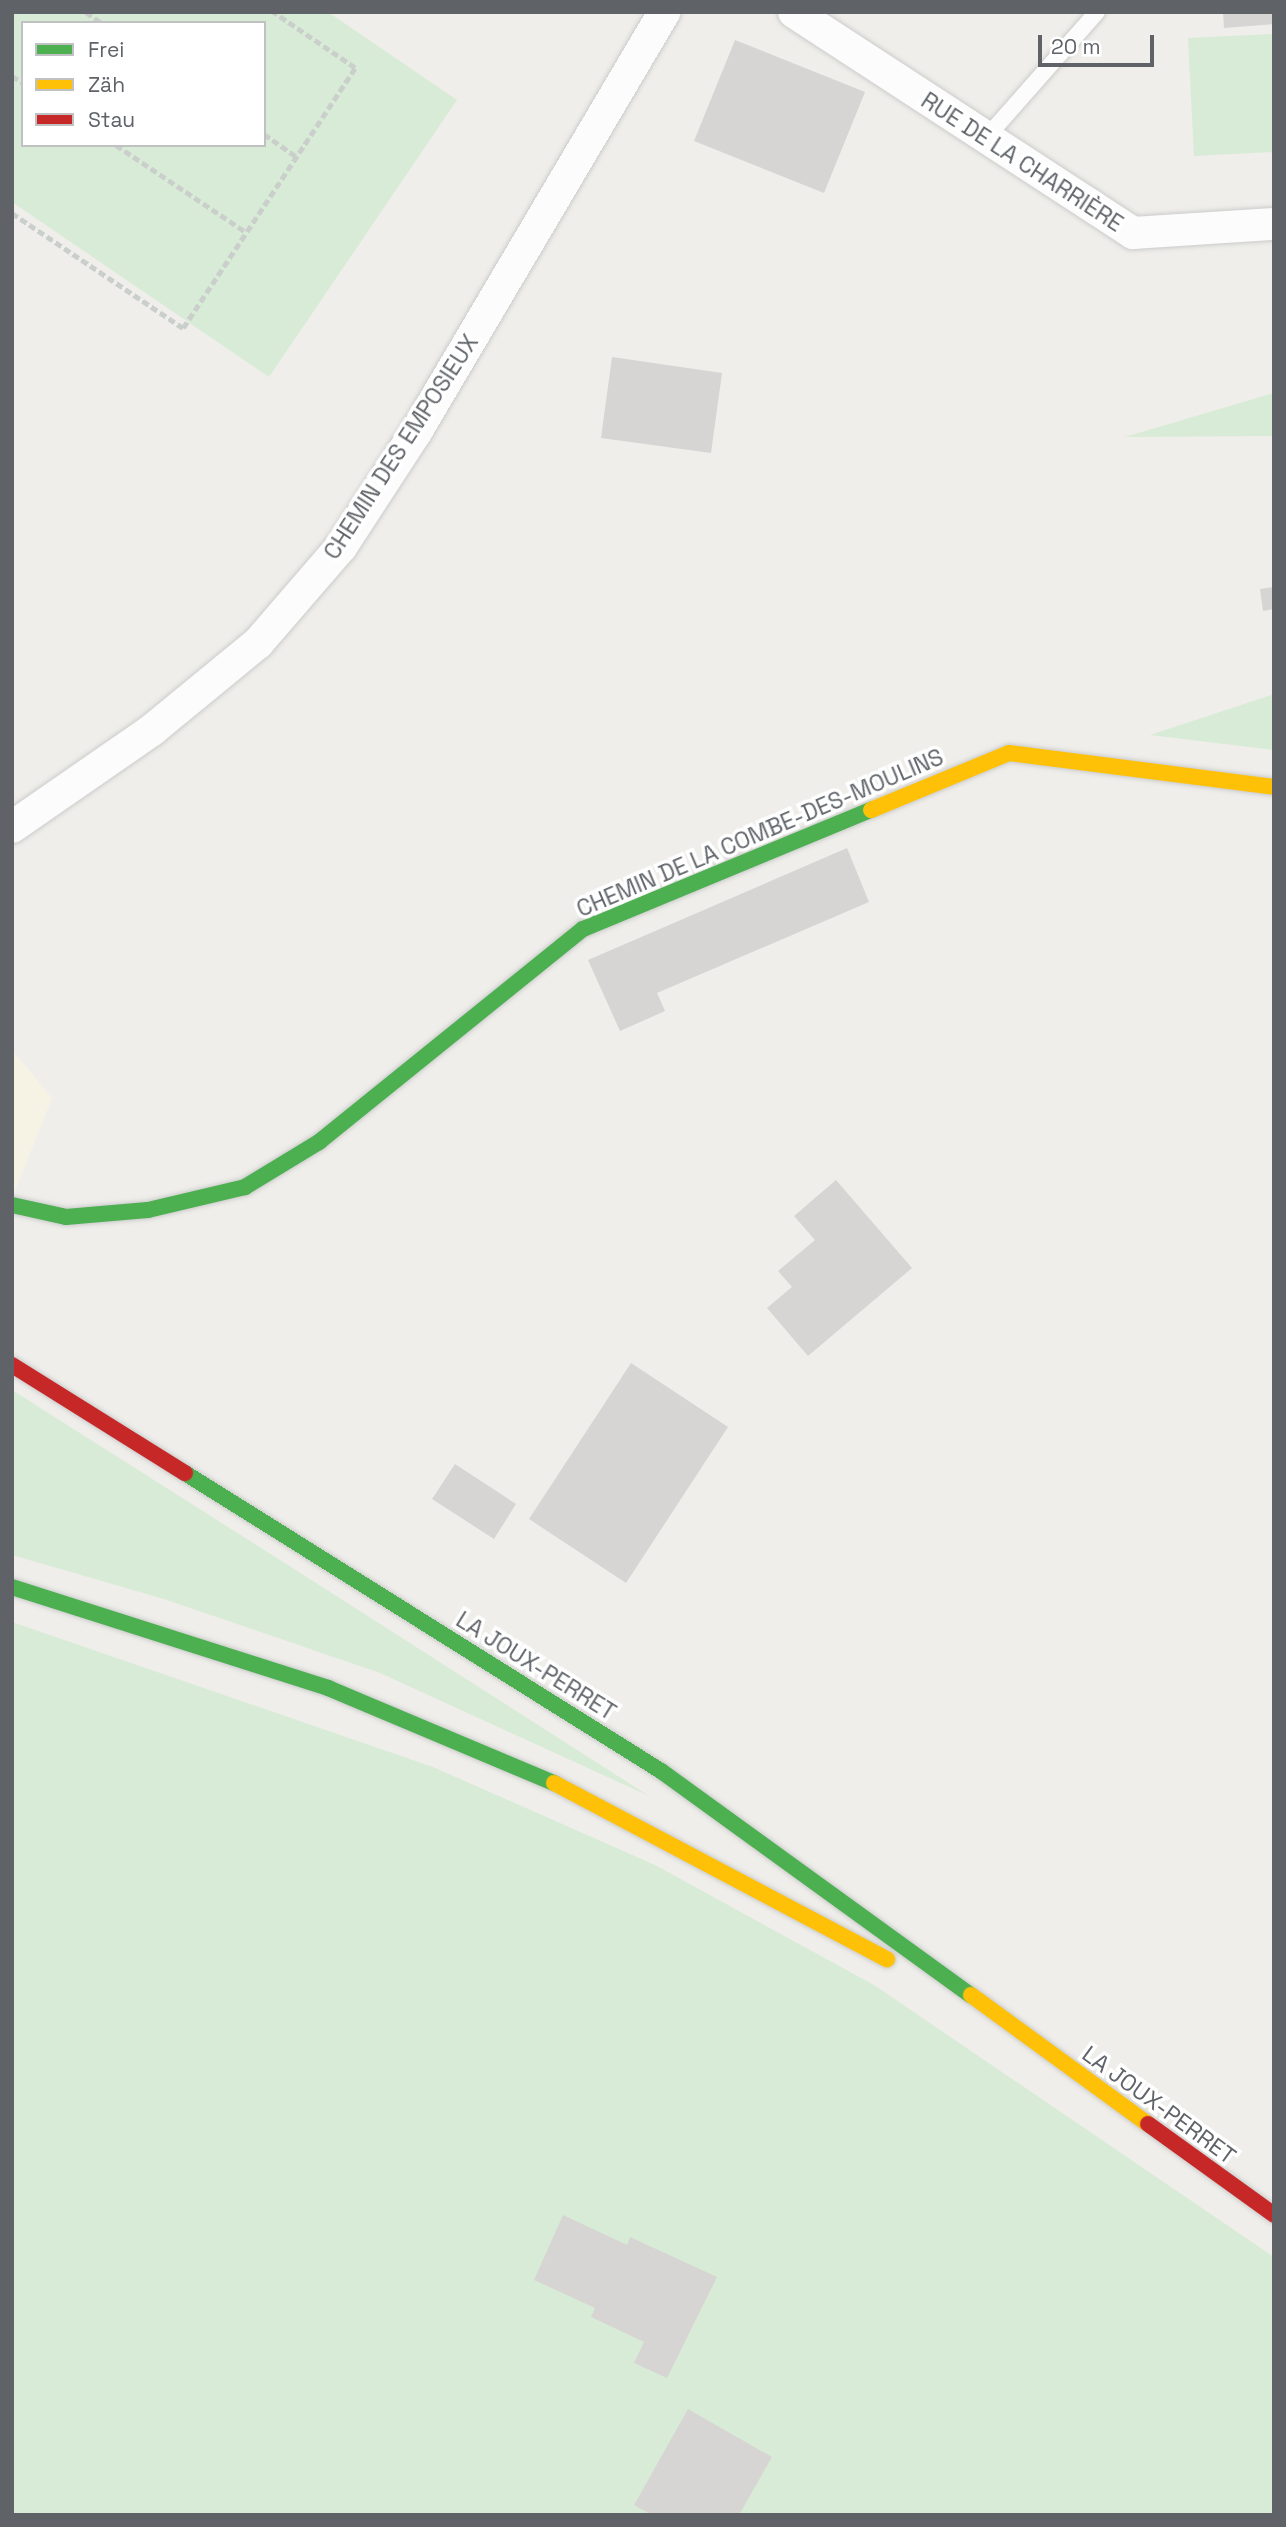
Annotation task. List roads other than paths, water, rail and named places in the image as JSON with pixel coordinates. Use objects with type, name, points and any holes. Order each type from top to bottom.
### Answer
[{"type":"main road","name":"CHEMIN DE LA COMBE-DES-MOULINS","points":[[12,1205],[66,1217],[93,1215],[148,1210],[245,1187],[319,1142],[583,929],[1009,753],[1274,787]]},
{"type":"main road","name":"LA JOUX-PERRET","points":[[12,1365],[661,1771],[1274,2215]]},
{"type":"main road","name":"LA JOUX-PERRET","points":[[12,1587],[328,1688],[496,1756],[621,1815],[1018,2032]]},
{"type":"street","name":"CHEMIN DES EMPOSIEUX","points":[[12,827],[152,730],[258,643],[341,547],[416,432],[664,12]]},
{"type":"street","name":"RUE DE LA CHARRIÈRE","points":[[794,12],[1133,233],[1274,224]]},
{"type":"lane","points":[[985,138],[1097,12]]}]
